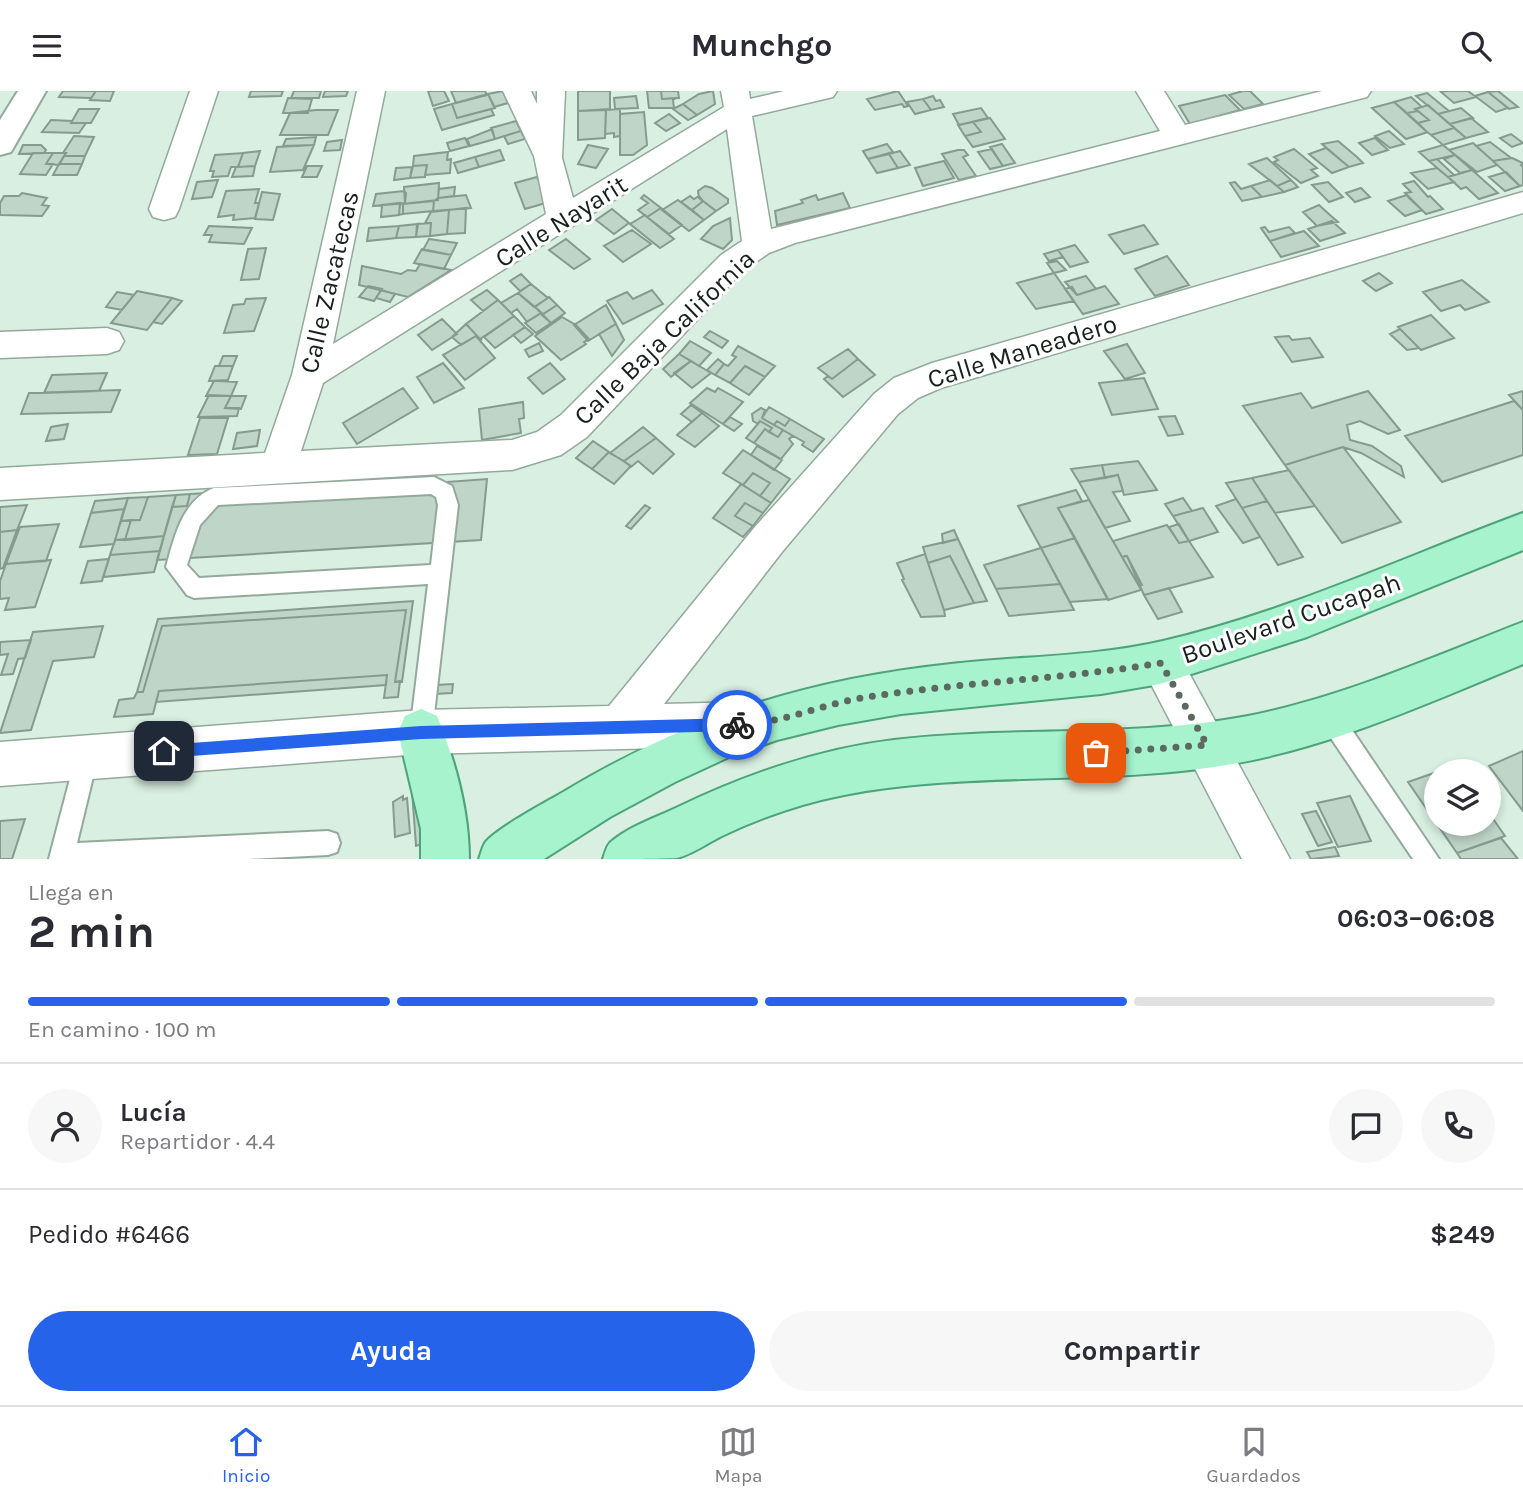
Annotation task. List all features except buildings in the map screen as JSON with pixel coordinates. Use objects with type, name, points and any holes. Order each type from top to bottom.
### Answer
[{"type":"main road","name":"Boulevard Cucapah","points":[[503,859],[535,836],[645,774],[757,724],[861,698],[926,688],[1055,678],[1161,663],[1291,623],[1523,531]]},
{"type":"main road","points":[[627,859],[672,834],[793,785],[851,772],[923,761],[1207,745],[1262,735],[1331,717],[1523,643]]},
{"type":"main road","points":[[421,732],[445,829],[445,859]]},
{"type":"street","points":[[0,145],[32,91]]},
{"type":"street","points":[[164,209],[204,91]]},
{"type":"street","name":"Calle Zacatecas","points":[[277,470],[309,375],[371,91]]},
{"type":"street","points":[[517,91],[548,158],[563,220]]},
{"type":"street","points":[[548,158],[551,91]]},
{"type":"street","name":"Calle Nayarit","points":[[309,375],[563,220],[736,101],[822,91]]},
{"type":"street","points":[[1150,91],[1178,138]]},
{"type":"street","name":"Calle Baja California","points":[[0,484],[512,455],[548,444],[574,426],[732,263],[758,245],[789,234],[1357,91]]},
{"type":"street","points":[[736,101],[758,245]]},
{"type":"street","name":"Calle Maneadero","points":[[620,726],[768,540],[886,404],[906,388],[932,377],[1523,202]]},
{"type":"street","points":[[0,345],[107,341]]},
{"type":"street","points":[[1161,663],[1268,859]]},
{"type":"street","points":[[0,764],[421,732],[757,724]]},
{"type":"lane","points":[[421,732],[448,505],[445,492],[434,485],[214,497],[200,506],[188,523],[176,567],[194,588],[438,573]]},
{"type":"lane","points":[[1331,717],[1427,859]]},
{"type":"lane","points":[[87,756],[62,858],[328,843],[314,859]]},
{"type":"way so far","points":[[737,725],[757,724],[861,698],[926,688],[1055,678],[1161,663],[1207,745],[1096,753]]},
{"type":"route","points":[[164,751],[421,732],[737,725]]}]
